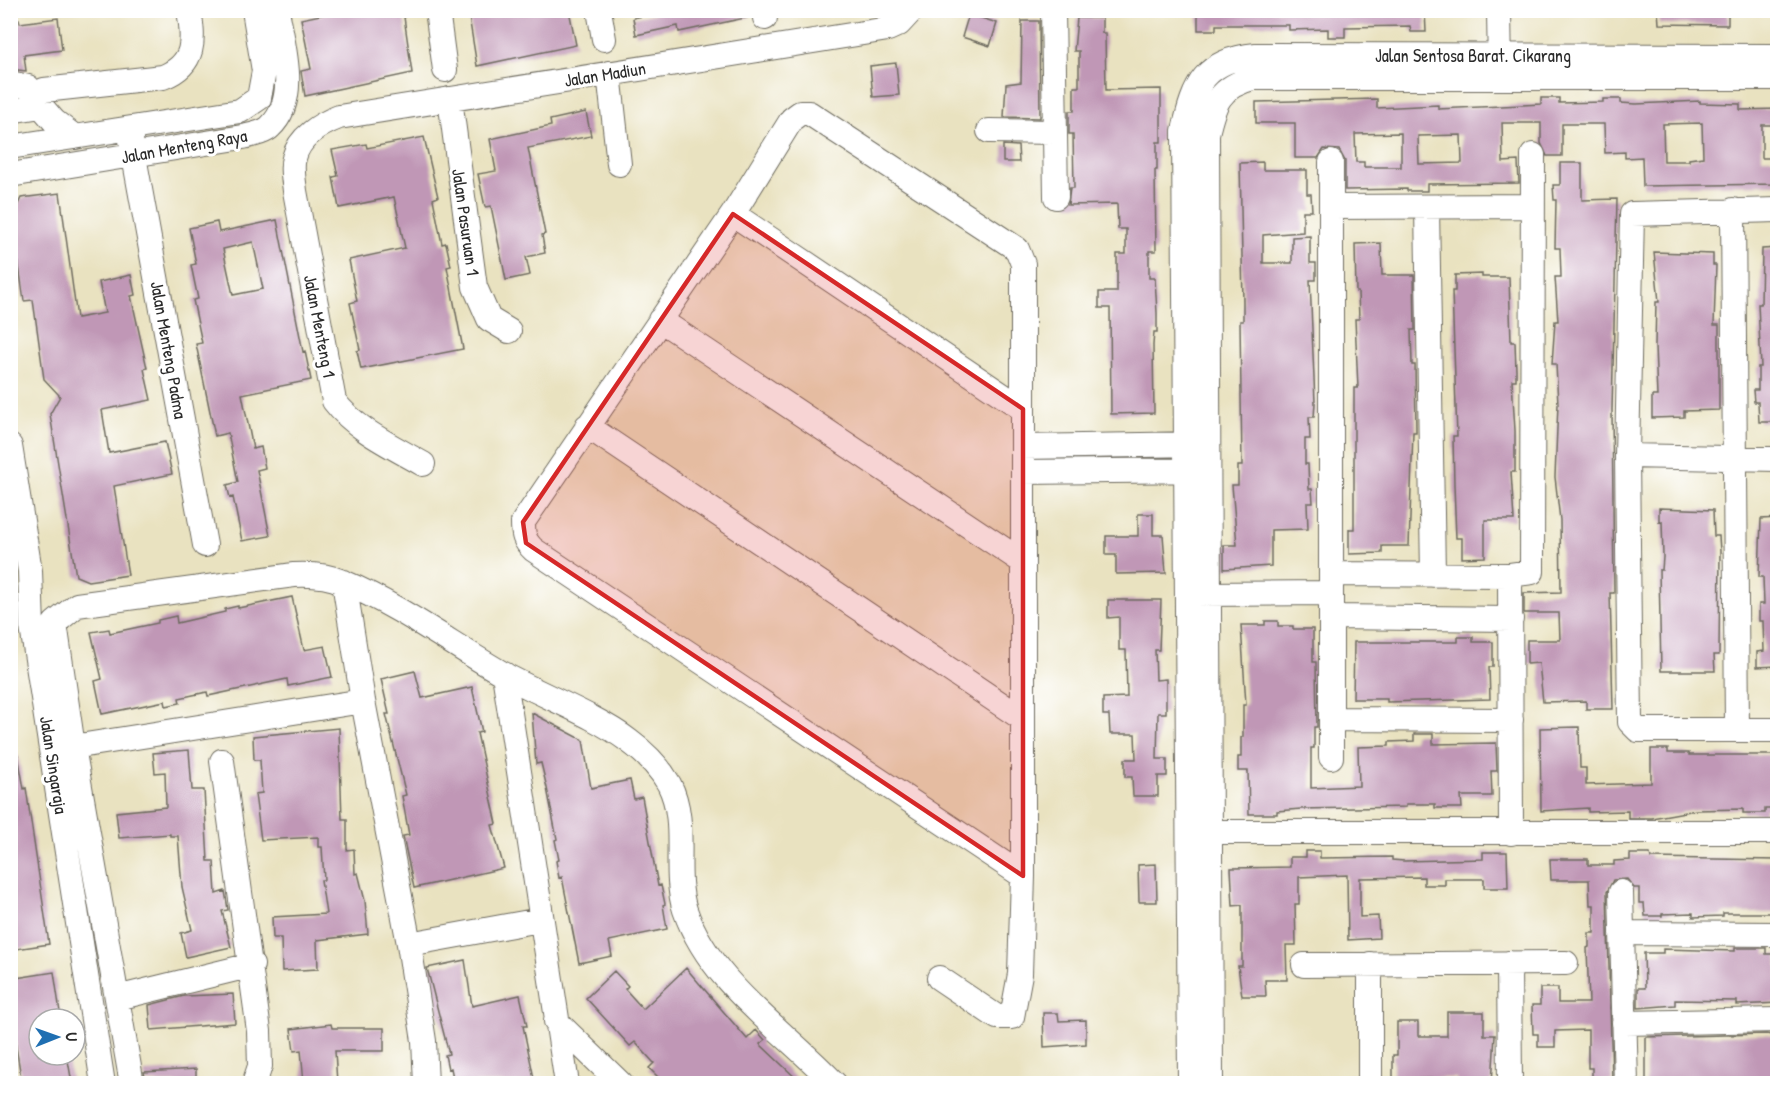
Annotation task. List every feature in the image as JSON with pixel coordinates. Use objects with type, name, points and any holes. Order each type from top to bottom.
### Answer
[{"type":"street","points":[[10,111],[37,101],[44,90],[164,77],[173,74],[189,58],[193,49],[194,37],[189,10]]},
{"type":"street","name":"Jalan Menteng Raya","points":[[10,147],[240,111],[259,98],[264,71],[254,10]]},
{"type":"street","name":"Jalan Menteng Raya","points":[[10,175],[243,137],[269,129],[284,107],[287,69],[277,10]]},
{"type":"street","points":[[436,10],[445,70]]},
{"type":"street","points":[[599,10],[604,39]]},
{"type":"street","name":"Jalan Madiun","points":[[300,145],[322,124],[339,117],[888,29],[899,24],[912,10]]},
{"type":"street","points":[[1053,10],[1056,197]]},
{"type":"street","points":[[1499,10],[1500,66]]},
{"type":"street","name":"Jalan Sentosa Barat. Cikarang","points":[[1197,444],[1184,131],[1190,103],[1204,76],[1217,64],[1235,57],[1256,55],[1778,78]]},
{"type":"street","name":"Jalan Sentosa Barat. Cikarang","points":[[1197,444],[1208,134],[1214,106],[1228,87],[1253,78],[1778,56]]},
{"type":"street","points":[[609,74],[619,164]]},
{"type":"street","points":[[10,83],[28,87],[54,122],[75,137]]},
{"type":"street","name":"Jalan Pasuruan 1","points":[[450,99],[475,287],[489,319],[509,331]]},
{"type":"street","points":[[939,978],[996,1017],[1012,1017],[1020,975],[1023,876],[1023,264],[1017,249],[809,113],[800,113],[792,119],[733,214],[523,522],[523,534],[526,543],[1023,876]]},
{"type":"street","name":"Jalan Menteng Padma","points":[[129,129],[205,545]]},
{"type":"street","points":[[989,130],[1054,132]]},
{"type":"street","name":"Jalan Menteng 1","points":[[300,145],[294,158],[295,191],[334,401],[343,413],[360,426],[423,464]]},
{"type":"street","points":[[1199,594],[1433,575],[1530,574],[1533,570],[1533,155]]},
{"type":"street","points":[[1331,162],[1331,757]]},
{"type":"street","points":[[1331,207],[1532,206]]},
{"type":"street","points":[[1427,207],[1433,575]]},
{"type":"street","points":[[1732,210],[1737,730]]},
{"type":"street","points":[[1778,210],[1632,214],[1627,456],[1630,722],[1638,730],[1778,730]]},
{"type":"street","points":[[733,214],[1023,409]]},
{"type":"street","points":[[660,320],[1023,562]]},
{"type":"street","points":[[587,426],[1023,719]]},
{"type":"street","points":[[1023,447],[1197,444],[1201,832],[1211,1083]]},
{"type":"street","name":"Jalan Singaraja","points":[[10,446],[30,571],[32,627],[103,1083]]},
{"type":"street","points":[[1627,456],[1778,459]]},
{"type":"street","points":[[1023,472],[1197,471]]},
{"type":"street","points":[[132,1083],[73,747],[54,623],[77,605],[313,574],[344,582],[504,674],[628,740],[652,762],[669,785],[678,814],[685,908],[701,943],[728,978],[764,1016],[835,1083]]},
{"type":"street","points":[[1510,575],[1511,833]]},
{"type":"street","points":[[344,582],[363,701],[409,944],[424,1041],[426,1083]]},
{"type":"street","points":[[1331,617],[1510,619]]},
{"type":"street","points":[[504,674],[540,920],[567,1083]]},
{"type":"street","points":[[73,747],[363,701]]},
{"type":"street","points":[[1331,719],[1511,720]]},
{"type":"street","points":[[222,760],[252,965],[260,1066],[254,1083]]},
{"type":"street","points":[[1201,832],[1778,832]]},
{"type":"street","points":[[1190,1083],[1201,832]]},
{"type":"street","points":[[1621,892],[1626,1083]]},
{"type":"street","points":[[409,944],[540,920]]},
{"type":"street","points":[[1622,933],[1778,934]]},
{"type":"street","points":[[1509,963],[1510,1083]]},
{"type":"street","points":[[1304,965],[1566,963]]},
{"type":"street","points":[[1370,964],[1370,1083]]},
{"type":"street","points":[[117,998],[252,965]]},
{"type":"street","points":[[1624,1023],[1778,1020]]},
{"type":"street","points":[[556,1021],[621,1083]]},
{"type":"highlighted area","points":[[733,214],[1023,409],[1023,876],[534,550],[526,543],[523,522]]},
{"type":"building","points":[[344,10],[403,10],[412,73],[305,96],[301,71],[311,69],[301,19]]},
{"type":"building","points":[[468,10],[569,10],[576,45],[477,66]]},
{"type":"building","points":[[671,10],[750,10],[750,17],[679,32],[678,26],[636,35],[633,18]]},
{"type":"building","points":[[1198,10],[1425,10],[1426,32],[1411,32],[1410,26],[1345,27],[1345,37],[1328,37],[1328,29],[1289,30],[1289,25],[1216,25],[1216,30],[1198,30]]},
{"type":"building","points":[[1658,10],[1728,10],[1728,25],[1659,24]]},
{"type":"building","points":[[969,14],[997,23],[990,46],[962,37]]},
{"type":"building","points":[[58,18],[62,50],[24,55],[26,71],[10,69],[10,20],[19,19],[20,23]]},
{"type":"building","points":[[1077,18],[1102,18],[1102,33],[1105,33],[1106,90],[1161,89],[1161,142],[1157,142],[1157,170],[1155,170],[1156,251],[1149,251],[1149,278],[1155,278],[1157,313],[1157,332],[1154,332],[1153,345],[1154,413],[1111,414],[1110,308],[1099,308],[1099,292],[1117,292],[1117,254],[1126,254],[1126,229],[1118,229],[1117,204],[1068,205],[1070,188],[1074,188],[1073,134],[1069,134],[1069,111],[1074,111],[1074,87],[1079,87],[1079,51],[1074,51]]},
{"type":"building","points":[[1022,21],[1039,21],[1040,118],[1004,117],[1006,84],[1021,82]]},
{"type":"building","points":[[896,63],[899,95],[873,97],[870,66]]},
{"type":"building","points":[[1541,98],[1559,98],[1559,103],[1603,102],[1603,99],[1621,99],[1621,103],[1636,104],[1700,101],[1700,103],[1740,104],[1740,110],[1778,109],[1778,125],[1762,125],[1762,158],[1778,158],[1778,184],[1643,186],[1642,157],[1625,158],[1625,152],[1605,153],[1604,124],[1562,124],[1562,156],[1547,156],[1541,143],[1541,123],[1502,123],[1503,162],[1518,161],[1519,183],[1427,184],[1427,191],[1345,190],[1345,161],[1339,150],[1324,149],[1318,158],[1295,158],[1295,123],[1256,123],[1256,102],[1377,99],[1377,108],[1438,105],[1438,109],[1541,104]],"holes":[[[1702,123],[1703,157],[1689,159],[1689,161],[1664,161],[1663,124]],[[1401,133],[1401,167],[1364,167],[1364,162],[1356,162],[1355,134]],[[1461,135],[1462,163],[1419,164],[1418,136]]]},
{"type":"building","points":[[586,112],[591,136],[528,148],[545,234],[542,235],[545,253],[526,257],[530,275],[506,280],[491,206],[485,207],[478,174],[496,171],[490,139],[551,126],[550,120]]},
{"type":"building","points":[[424,137],[438,197],[433,199],[442,244],[446,243],[451,266],[447,267],[463,349],[361,369],[357,351],[360,350],[350,303],[357,301],[349,260],[405,248],[394,197],[339,208],[333,177],[338,176],[332,150],[366,144],[367,148]]},
{"type":"building","points":[[1003,145],[1018,146],[1019,162],[1003,162]]},
{"type":"building","points":[[1263,162],[1263,170],[1307,170],[1307,194],[1311,194],[1312,211],[1303,211],[1303,232],[1263,235],[1263,263],[1292,263],[1292,237],[1310,236],[1310,263],[1316,263],[1316,280],[1310,280],[1315,403],[1314,417],[1309,417],[1310,439],[1305,439],[1305,464],[1308,464],[1309,489],[1312,489],[1313,503],[1307,503],[1308,529],[1271,530],[1271,566],[1224,569],[1224,545],[1237,545],[1232,485],[1238,485],[1238,466],[1242,466],[1240,321],[1243,321],[1243,302],[1240,163]]},
{"type":"building","points":[[1560,163],[1582,163],[1582,200],[1617,199],[1612,410],[1614,593],[1610,593],[1613,709],[1586,709],[1586,701],[1543,702],[1539,663],[1527,664],[1527,640],[1560,640],[1559,613],[1524,613],[1524,593],[1561,592],[1560,520],[1555,477],[1558,404],[1556,364],[1552,364],[1555,321],[1558,321],[1555,277],[1561,277],[1560,248],[1555,248],[1556,200],[1554,200],[1553,185],[1560,185]]},
{"type":"building","points":[[60,193],[77,318],[105,313],[99,282],[131,275],[135,295],[131,296],[147,368],[144,369],[151,400],[102,410],[109,453],[165,442],[172,474],[114,486],[128,575],[88,581],[76,576],[50,414],[60,396],[44,379],[33,300],[24,301],[12,217],[21,198]]},
{"type":"building","points":[[277,220],[303,352],[305,351],[311,380],[242,394],[253,449],[261,447],[265,468],[257,470],[270,536],[242,541],[233,497],[230,498],[227,485],[238,482],[228,433],[215,436],[196,344],[202,343],[193,300],[198,299],[191,265],[196,264],[189,228],[217,222],[219,232]],"holes":[[[253,242],[263,289],[233,295],[223,249]]]},
{"type":"building","points":[[1381,243],[1382,275],[1414,275],[1415,330],[1411,330],[1412,365],[1415,365],[1416,432],[1413,432],[1409,546],[1382,546],[1382,553],[1349,554],[1349,529],[1354,529],[1354,388],[1358,388],[1355,319],[1359,319],[1355,244]]},
{"type":"building","points":[[1778,248],[1778,422],[1759,422],[1758,402],[1754,402],[1753,390],[1758,390],[1758,367],[1761,367],[1758,304],[1761,304],[1762,249]]},
{"type":"building","points":[[1654,252],[1713,254],[1713,265],[1716,265],[1714,325],[1719,325],[1719,410],[1684,411],[1684,417],[1652,418],[1652,396],[1657,396],[1655,346],[1656,302],[1659,302]]},
{"type":"building","points":[[1482,274],[1482,277],[1509,277],[1511,342],[1515,342],[1516,371],[1516,380],[1512,380],[1515,472],[1511,472],[1514,520],[1485,520],[1485,557],[1462,558],[1462,538],[1456,538],[1454,485],[1453,436],[1457,436],[1452,291],[1455,291],[1455,275]]},
{"type":"building","points":[[1659,508],[1713,510],[1714,536],[1719,536],[1720,551],[1719,655],[1714,655],[1715,671],[1661,671],[1659,570],[1662,570],[1663,557],[1662,521],[1659,522]]},
{"type":"building","points":[[1138,514],[1153,514],[1153,535],[1163,535],[1166,573],[1116,574],[1116,555],[1106,555],[1106,536],[1138,536]]},
{"type":"building","points":[[1778,518],[1778,666],[1757,667],[1757,652],[1764,651],[1763,621],[1759,621],[1759,604],[1764,604],[1763,577],[1759,577],[1761,519]]},
{"type":"building","points":[[292,597],[304,650],[325,646],[332,677],[288,686],[287,679],[208,696],[207,692],[179,698],[180,703],[166,706],[165,701],[102,714],[95,681],[102,679],[91,632],[109,629],[110,633],[158,623],[158,620],[176,616],[177,623],[225,612],[225,609],[238,606],[238,608]]},
{"type":"building","points":[[1108,600],[1161,600],[1159,650],[1155,650],[1156,680],[1166,679],[1166,713],[1158,713],[1157,759],[1167,759],[1167,776],[1158,776],[1158,796],[1133,796],[1132,777],[1125,777],[1125,759],[1136,759],[1135,734],[1110,734],[1109,715],[1103,715],[1103,698],[1127,697],[1126,650],[1119,650],[1119,617],[1108,618]]},
{"type":"building","points":[[1265,621],[1278,621],[1278,626],[1293,626],[1293,629],[1313,629],[1317,727],[1314,727],[1314,748],[1311,748],[1311,788],[1359,786],[1358,747],[1389,746],[1389,742],[1414,741],[1414,734],[1433,734],[1433,744],[1496,743],[1497,771],[1491,771],[1492,796],[1461,796],[1462,808],[1435,808],[1435,804],[1406,804],[1406,807],[1301,809],[1277,811],[1277,814],[1249,814],[1248,771],[1238,771],[1238,757],[1241,757],[1241,737],[1243,737],[1243,705],[1246,705],[1241,625],[1265,625]]},
{"type":"building","points":[[1458,637],[1473,637],[1473,642],[1493,642],[1493,667],[1489,667],[1490,699],[1387,702],[1387,699],[1353,699],[1354,642],[1458,642]]},
{"type":"building","points":[[415,671],[422,698],[472,687],[482,732],[477,733],[497,824],[492,825],[504,868],[414,888],[403,836],[409,835],[402,796],[406,795],[386,714],[389,714],[381,679]]},
{"type":"building","points":[[532,713],[583,740],[591,788],[630,780],[634,799],[642,797],[658,886],[661,885],[665,904],[663,905],[667,929],[609,941],[612,956],[579,963],[562,877],[559,878],[556,861],[559,860],[555,840],[557,839],[547,788],[541,763],[536,764]]},
{"type":"building","points":[[1579,727],[1580,768],[1586,768],[1586,785],[1651,783],[1651,749],[1668,749],[1668,753],[1689,753],[1689,755],[1778,755],[1778,809],[1765,809],[1765,813],[1743,813],[1743,809],[1696,810],[1652,818],[1628,818],[1628,811],[1588,812],[1588,808],[1541,811],[1540,728]]},
{"type":"building","points":[[339,728],[342,819],[347,819],[347,850],[354,849],[355,874],[358,873],[365,901],[368,934],[317,940],[318,969],[282,971],[281,938],[273,938],[272,917],[326,914],[321,880],[324,880],[322,847],[318,847],[318,837],[261,840],[255,794],[262,793],[260,760],[254,760],[253,736]]},
{"type":"building","points":[[189,750],[192,790],[204,790],[208,861],[214,861],[216,894],[225,891],[228,910],[222,911],[231,947],[186,957],[181,933],[192,930],[182,887],[178,836],[170,836],[170,834],[119,838],[116,812],[166,807],[165,772],[155,773],[153,753]]},
{"type":"building","points":[[10,755],[18,755],[24,789],[26,788],[49,944],[10,950]]},
{"type":"building","points":[[1306,851],[1320,851],[1320,858],[1392,857],[1392,860],[1404,861],[1483,859],[1483,852],[1507,852],[1508,888],[1484,888],[1484,879],[1445,879],[1445,885],[1424,885],[1424,877],[1360,878],[1360,917],[1378,916],[1379,938],[1348,940],[1347,875],[1299,877],[1299,904],[1295,904],[1296,945],[1286,945],[1287,980],[1265,980],[1266,996],[1242,996],[1238,966],[1242,966],[1242,905],[1233,906],[1231,868],[1290,867],[1290,857],[1306,857]]},
{"type":"building","points":[[1630,854],[1650,854],[1651,858],[1778,860],[1778,913],[1723,913],[1723,916],[1693,917],[1693,913],[1645,916],[1644,903],[1639,903],[1639,888],[1634,888],[1627,879],[1613,880],[1607,892],[1612,1081],[1592,1081],[1592,1068],[1588,1068],[1588,1030],[1555,1031],[1555,1047],[1538,1047],[1538,1034],[1533,1034],[1532,1005],[1540,1005],[1540,988],[1558,988],[1558,1003],[1589,1003],[1587,948],[1589,947],[1589,933],[1594,933],[1594,905],[1590,905],[1589,880],[1551,880],[1550,859],[1588,859],[1588,865],[1614,865],[1614,861],[1630,860]]},
{"type":"building","points":[[1156,864],[1157,902],[1139,902],[1138,865]]},
{"type":"building","points":[[1735,948],[1766,948],[1766,954],[1778,954],[1778,1003],[1737,1005],[1737,1001],[1675,1000],[1675,1005],[1638,1008],[1638,988],[1645,988],[1644,953],[1663,953],[1663,949],[1735,951]]},
{"type":"building","points":[[465,960],[472,1006],[520,995],[527,1026],[523,1026],[535,1083],[454,1083],[451,1068],[448,1069],[445,1055],[449,1054],[427,968]]},
{"type":"building","points":[[686,968],[747,1039],[756,1030],[765,1040],[760,1044],[801,1083],[664,1083],[649,1068],[654,1063],[635,1042],[630,1046],[586,998],[614,971],[628,986],[625,989],[643,1009]]},
{"type":"building","points":[[54,972],[59,1007],[27,1007],[27,1067],[69,1067],[72,1083],[22,1083],[10,1010],[10,979]]},
{"type":"building","points":[[233,994],[235,1023],[151,1030],[149,1005],[184,996]]},
{"type":"building","points":[[1447,1012],[1484,1012],[1484,1035],[1495,1035],[1492,1083],[1457,1083],[1456,1078],[1393,1079],[1393,1055],[1397,1055],[1397,1022],[1418,1022],[1418,1036],[1447,1036]]},
{"type":"building","points":[[1043,1013],[1058,1013],[1059,1021],[1086,1020],[1086,1044],[1044,1047]]},
{"type":"building","points":[[331,1024],[332,1028],[384,1028],[384,1051],[335,1051],[337,1083],[304,1083],[301,1050],[294,1051],[291,1029]]},
{"type":"building","points":[[1766,1034],[1778,1036],[1778,1083],[1646,1083],[1646,1037]]},
{"type":"building","points":[[196,1069],[196,1083],[146,1083],[144,1072]]}]
